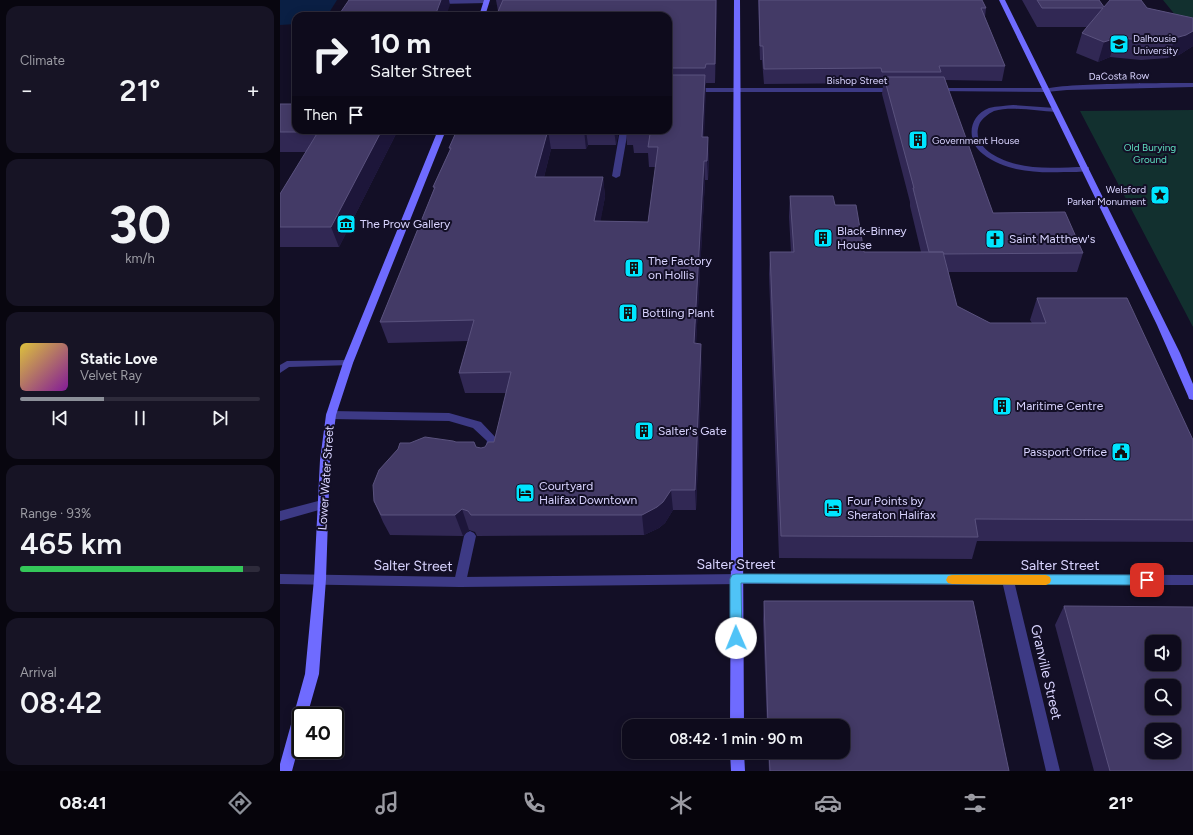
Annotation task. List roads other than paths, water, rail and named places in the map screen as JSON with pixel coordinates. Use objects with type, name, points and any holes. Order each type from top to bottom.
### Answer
[{"type":"street","points":[[737,0],[737,719]]},
{"type":"street","points":[[1002,0],[1055,110],[1086,169],[1189,377],[1193,396]]},
{"type":"street","points":[[438,2],[486,1],[483,12]]},
{"type":"street","name":"DaCosta Row","points":[[1046,90],[1067,88],[1193,85]]},
{"type":"street","name":"Bishop Street","points":[[672,90],[905,90]]},
{"type":"street","points":[[928,90],[1046,90]]},
{"type":"street","points":[[1055,110],[1010,108],[992,110],[980,117],[975,124],[973,131],[978,145],[985,153],[1014,166],[1040,169],[1086,169]]},
{"type":"street","name":"Lower Water Street","points":[[285,771],[312,674],[320,579],[325,460],[331,415],[348,363],[440,134]]},
{"type":"street","points":[[616,176],[623,134]]},
{"type":"street","points":[[280,370],[287,364],[348,363]]},
{"type":"street","points":[[331,415],[449,417],[477,424],[493,440],[487,463]]},
{"type":"street","points":[[280,516],[322,505]]},
{"type":"street","points":[[460,582],[470,536]]},
{"type":"street","name":"Salter Street","points":[[280,579],[460,582],[736,579],[1193,580]]},
{"type":"street","name":"Granville Street","points":[[1008,580],[1053,771]]},
{"type":"street","points":[[737,759],[738,771]]},
{"type":"water","points":[[280,0],[337,0],[330,12],[292,12],[292,24],[280,25]]},
{"type":"place","name":"Dalhousie University","points":[[1119,44]]},
{"type":"place","name":"Government House","points":[[918,140]]},
{"type":"place","name":"Welsford Parker Monument","points":[[1160,195]]},
{"type":"place","name":"The Prow Gallery","points":[[346,224]]},
{"type":"place","name":"Black-Binney House","points":[[823,238]]},
{"type":"place","name":"Saint Matthew's","points":[[995,239]]},
{"type":"place","name":"The Factory on Hollis","points":[[634,268]]},
{"type":"place","name":"Bottling Plant","points":[[628,313]]},
{"type":"place","name":"Maritime Centre","points":[[1002,406]]},
{"type":"place","name":"Salter's Gate","points":[[644,431]]},
{"type":"place","name":"Passport Office","points":[[1121,452]]},
{"type":"place","name":"Courtyard Halifax Downtown","points":[[525,493]]},
{"type":"place","name":"Four Points by Sheraton Halifax","points":[[833,508]]},
{"type":"park label","name":"Old Burying Ground","points":[[1150,152]]}]
